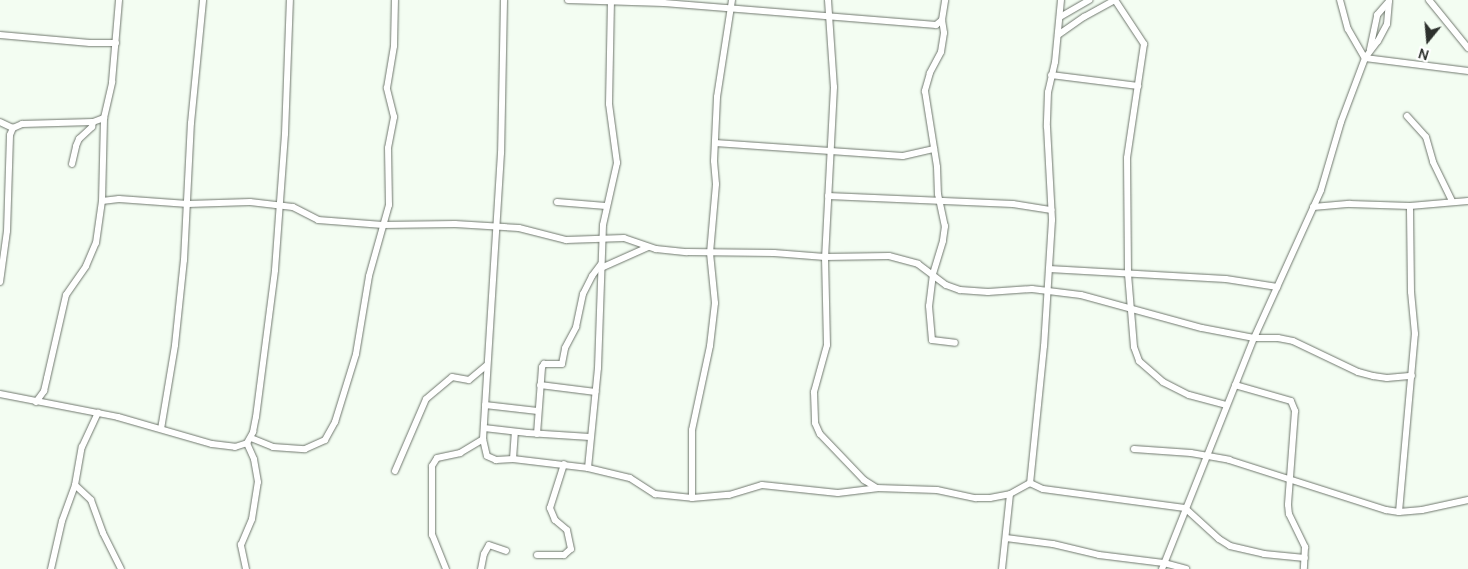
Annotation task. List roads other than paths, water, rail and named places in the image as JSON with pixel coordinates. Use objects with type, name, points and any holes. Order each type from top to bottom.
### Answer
[{"type":"street","points":[[36,402],[44,391],[66,296],[92,256],[100,223],[104,118],[110,96],[119,0]]},
{"type":"street","points":[[161,429],[175,345],[188,204],[191,123],[203,0]]},
{"type":"street","points":[[246,569],[241,545],[252,519],[258,482],[249,440],[267,346],[280,205],[290,0]]},
{"type":"street","points":[[0,394],[98,413],[212,444],[235,447],[249,440],[273,447],[305,449],[325,440],[331,432],[356,354],[365,293],[389,204],[388,148],[394,122],[394,112],[387,88],[394,46],[395,0]]},
{"type":"street","points":[[504,0],[496,228],[484,428],[484,449],[491,459],[513,459],[588,468],[630,478],[655,494],[692,498],[729,495],[762,484],[838,493],[876,488],[937,490],[976,498],[990,498],[1010,494],[1030,483]]},
{"type":"street","points":[[568,0],[664,3],[936,25],[942,20]]},
{"type":"street","points":[[692,498],[692,430],[710,346],[715,303],[710,253],[716,184],[714,161],[718,82],[732,9],[732,0]]},
{"type":"street","points":[[828,0],[834,69],[825,258],[827,345],[814,392],[815,423],[820,434],[832,448],[864,480],[876,488]]},
{"type":"street","points":[[945,0],[942,20],[944,33],[942,52],[930,73],[925,92],[940,202],[944,218],[944,234],[933,274],[929,306],[930,336],[935,342],[954,342]]},
{"type":"street","points":[[1030,483],[1048,290],[1052,210],[1047,128],[1051,75],[1058,35],[1061,0]]},
{"type":"street","points":[[1060,17],[1089,0]]},
{"type":"street","points":[[1058,35],[1084,17],[1115,0],[1144,44],[1127,158],[1128,274],[1131,333],[1139,361],[1170,387],[1227,405]]},
{"type":"street","points":[[1340,0],[1348,29],[1367,55],[1468,71]]},
{"type":"street","points":[[1430,0],[1468,48]]},
{"type":"street","points":[[588,468],[596,392],[602,239],[606,206],[617,163],[609,104],[611,1]]},
{"type":"street","points":[[1367,55],[1387,24],[1389,1]]},
{"type":"street","points":[[1163,566],[1254,338],[1321,190],[1341,122],[1367,55],[1377,15],[1389,1]]},
{"type":"street","points":[[0,35],[90,43],[116,43]]},
{"type":"street","points":[[1051,75],[1138,86]]},
{"type":"street","points":[[1407,116],[1426,137],[1433,162],[1452,201]]},
{"type":"street","points":[[0,122],[13,128],[22,124],[94,122],[104,118]]},
{"type":"street","points":[[72,164],[80,139],[92,127],[94,122]]},
{"type":"street","points":[[0,282],[8,212],[9,142],[13,128]]},
{"type":"street","points":[[715,143],[903,156],[934,149]]},
{"type":"street","points":[[828,196],[1013,204],[1052,210]]},
{"type":"street","points":[[102,201],[118,199],[188,204],[235,201],[292,207],[318,220],[383,225],[455,224],[518,228],[566,240],[624,238],[648,247],[679,252],[774,253],[825,258],[872,255],[896,257],[918,264],[946,285],[966,291],[1048,290],[1081,295],[1131,307],[1202,328],[1254,338],[1278,338],[1293,341],[1358,372],[1373,376],[1386,378],[1412,376]]},
{"type":"street","points":[[1313,207],[1350,204],[1410,206],[1468,201]]},
{"type":"street","points":[[557,202],[606,206]]},
{"type":"street","points":[[1399,512],[1415,334],[1411,283],[1410,206]]},
{"type":"street","points":[[537,434],[540,385],[544,364],[562,364],[565,348],[576,326],[583,294],[592,276],[601,266],[648,247]]},
{"type":"street","points":[[1049,269],[1226,279],[1277,287]]},
{"type":"street","points":[[395,471],[426,399],[452,377],[469,380],[487,365]]},
{"type":"street","points":[[1235,384],[1291,401],[1295,411],[1287,494],[1289,514],[1305,546],[1304,569]]},
{"type":"street","points":[[540,385],[596,392]]},
{"type":"street","points":[[485,405],[538,411]]},
{"type":"street","points":[[50,569],[62,521],[75,485],[82,447],[98,413]]},
{"type":"street","points":[[484,428],[590,437]]},
{"type":"street","points":[[513,459],[515,432]]},
{"type":"street","points":[[446,569],[432,535],[432,466],[437,458],[460,453],[484,439]]},
{"type":"street","points":[[1134,449],[1207,456],[1289,478],[1370,506],[1399,512],[1422,510],[1468,500]]},
{"type":"street","points":[[537,555],[564,555],[570,549],[567,530],[555,520],[550,508],[564,464]]},
{"type":"street","points":[[1030,483],[1036,487],[1051,490],[1185,508],[1230,546],[1264,554],[1305,558]]},
{"type":"street","points":[[75,485],[91,500],[103,533],[121,569]]},
{"type":"street","points":[[1002,569],[1010,494]]},
{"type":"street","points":[[1006,538],[1052,544],[1099,555],[1186,569]]},
{"type":"street","points":[[481,569],[484,554],[489,545],[506,551]]}]
